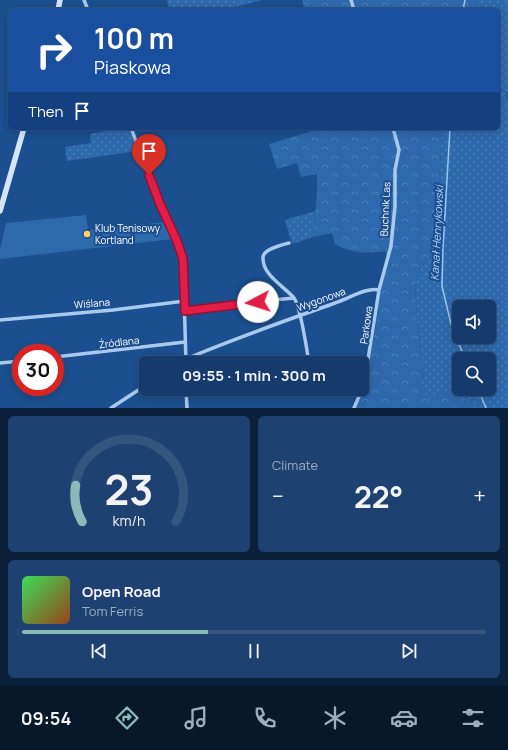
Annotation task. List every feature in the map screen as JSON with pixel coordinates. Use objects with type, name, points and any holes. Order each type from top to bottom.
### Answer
[{"type":"main road","points":[[0,211],[23,130]]},
{"type":"street","points":[[132,130],[160,204],[181,251],[184,272],[186,356]]},
{"type":"street","name":"Buchnik Las","points":[[379,290],[391,246],[395,206],[395,170],[399,150],[394,130]]},
{"type":"street","points":[[289,243],[267,251],[263,256],[264,264],[272,278],[294,298],[300,316],[308,356]]},
{"type":"street","name":"Wygonowa","points":[[197,356],[240,337],[372,288],[379,290]]},
{"type":"street","name":"Parkowa","points":[[354,408],[364,386],[379,290]]},
{"type":"street","points":[[185,311],[294,298]]},
{"type":"street","name":"Wiślana","points":[[0,320],[113,310],[185,301]]},
{"type":"street","name":"Źródlana","points":[[64,356],[185,342]]},
{"type":"street","points":[[0,363],[12,362]]},
{"type":"street","points":[[111,408],[139,389]]},
{"type":"street","points":[[186,396],[187,408]]},
{"type":"green space","points":[[167,0],[263,0],[231,8],[169,8]]},
{"type":"green space","points":[[302,0],[476,0],[478,8],[304,8]]},
{"type":"green space","points":[[476,0],[508,0],[508,96],[506,92],[500,89],[500,8],[478,8]]},
{"type":"green space","points":[[500,89],[506,93],[508,102],[500,101]]},
{"type":"green space","points":[[500,101],[508,102],[508,185],[503,185],[508,259],[508,408],[480,408],[479,405],[426,400],[415,285],[420,269],[433,251],[439,237],[439,188],[442,130],[500,130]]},
{"type":"green space","points":[[110,130],[130,130],[138,151],[67,161],[65,147],[91,143],[90,134]]},
{"type":"green space","points":[[315,130],[442,130],[439,188],[439,237],[433,251],[420,269],[415,285],[426,400],[443,390],[452,394],[452,396],[457,396],[479,405],[480,408],[356,408],[361,396],[369,396],[369,364],[381,287],[389,261],[385,251],[359,252],[341,247],[335,244],[332,233],[313,237],[317,193],[317,174],[301,177],[297,163],[277,169],[269,144]]},
{"type":"green space","points":[[503,185],[508,185],[508,259]]},
{"type":"green space","points":[[315,211],[313,237],[292,244],[285,220]]},
{"type":"green space","name":"Klub Tenisowy Kortland","points":[[86,215],[88,230],[165,222],[173,239],[0,259],[0,250],[6,223]]},
{"type":"waterway","name":"Kanał Henrykowski","points":[[463,8],[465,0]]},
{"type":"waterway","name":"Kanał Henrykowski","points":[[450,130],[442,286],[451,324],[462,352]]},
{"type":"waterway","name":"Kanał Henrykowski","points":[[481,396],[486,408]]},
{"type":"place","name":"Klub Tenisowy Kortland","points":[[87,234]]},
{"type":"route","points":[[149,175],[181,251],[184,272],[185,311],[258,302]]}]
